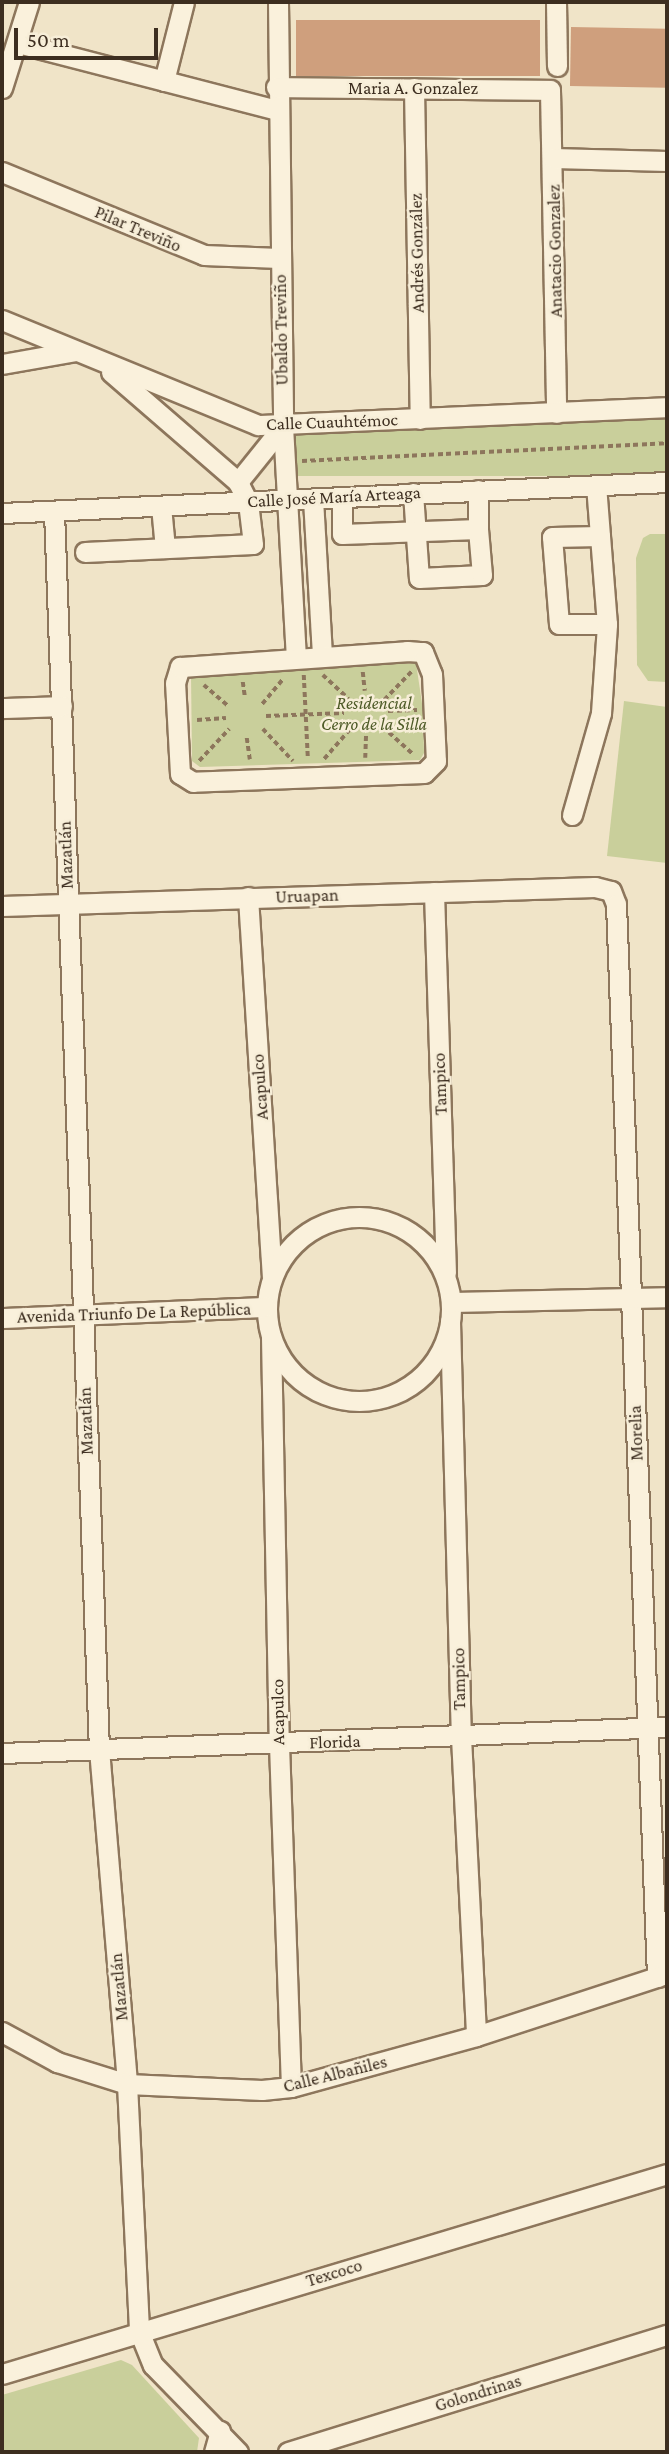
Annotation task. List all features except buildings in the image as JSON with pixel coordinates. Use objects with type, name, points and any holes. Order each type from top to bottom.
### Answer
[{"type":"street","points":[[2,88],[29,2]]},
{"type":"street","points":[[164,81],[184,2]]},
{"type":"street","name":"Ubaldo Treviño","points":[[278,2],[276,87],[285,499],[299,656]]},
{"type":"street","points":[[556,2],[557,66]]},
{"type":"street","points":[[18,43],[277,110]]},
{"type":"street","name":"Maria A. Gonzalez","points":[[276,87],[550,90]]},
{"type":"street","name":"Andrés González","points":[[414,88],[420,419]]},
{"type":"street","name":"Anatacio Gonzalez","points":[[550,90],[554,158],[556,413]]},
{"type":"street","points":[[554,158],[667,161]]},
{"type":"street","name":"Pilar Treviño","points":[[2,172],[204,255],[279,258]]},
{"type":"street","name":"Calle Cuauhtémoc","points":[[2,320],[248,422],[283,426],[556,413]]},
{"type":"street","points":[[2,364],[75,351]]},
{"type":"street","points":[[85,552],[253,544],[248,502],[238,482],[97,359]]},
{"type":"street","points":[[556,413],[667,407]]},
{"type":"street","points":[[238,482],[283,426]]},
{"type":"street","name":"Calle José María Arteaga","points":[[2,513],[667,482]]},
{"type":"street","points":[[572,815],[601,713],[607,624],[596,485]]},
{"type":"street","points":[[413,494],[419,578],[482,575],[478,490]]},
{"type":"street","points":[[342,498],[342,534],[478,529]]},
{"type":"street","points":[[313,499],[322,654]]},
{"type":"street","points":[[161,506],[165,548]]},
{"type":"street","name":"Mazatlán","points":[[54,511],[81,1314],[99,1749],[127,2084],[139,2331],[153,2365],[238,2452]]},
{"type":"street","points":[[600,536],[552,537],[559,624],[607,624]]},
{"type":"street","points":[[407,651],[426,657],[434,710],[433,768],[424,773],[185,780],[178,767],[175,683],[180,667],[322,654],[407,651]]},
{"type":"street","points":[[2,708],[62,706]]},
{"type":"street","name":"Uruapan","points":[[2,906],[595,887],[611,891]]},
{"type":"street","name":"Morelia","points":[[611,891],[616,904],[630,1298],[657,1727],[662,1976]]},
{"type":"street","name":"Tampico","points":[[434,892],[446,1277]]},
{"type":"street","name":"Acapulco","points":[[248,897],[272,1277]]},
{"type":"street","points":[[359,1216],[387,1220],[412,1233],[432,1252],[446,1277],[450,1311],[444,1345],[413,1384],[367,1401],[342,1400],[308,1385],[282,1359],[271,1337],[267,1307],[272,1277],[285,1252],[306,1232],[331,1220],[359,1216]]},
{"type":"street","points":[[450,1311],[667,1297]]},
{"type":"street","name":"Avenida Triunfo De La República","points":[[2,1318],[267,1307]]},
{"type":"street","name":"Tampico","points":[[450,1311],[461,1737],[476,2036]]},
{"type":"street","name":"Acapulco","points":[[271,1337],[279,1744],[292,2087]]},
{"type":"street","name":"Florida","points":[[2,1753],[461,1737],[657,1727]]},
{"type":"street","name":"Calle Albañiles","points":[[2,2032],[57,2062],[127,2084],[211,2091],[292,2087],[476,2036],[662,1976]]},
{"type":"street","name":"Texcoco","points":[[2,2374],[667,2174]]},
{"type":"street","name":"Golondrinas","points":[[288,2452],[667,2335]]},
{"type":"street","points":[[214,2452],[220,2431]]},
{"type":"path","points":[[284,462],[667,443]]},
{"type":"path","points":[[299,656],[307,715],[309,778]]},
{"type":"path","points":[[384,700],[426,657]]},
{"type":"path","points":[[388,711],[434,710]]},
{"type":"path","points":[[267,716],[344,713]]},
{"type":"path","points":[[177,720],[226,718]]},
{"type":"path","points":[[383,727],[433,768]]},
{"type":"path","points":[[185,780],[229,729]]},
{"type":"path","points":[[263,729],[309,778]]},
{"type":"path","points":[[309,778],[350,729]]},
{"type":"green space","points":[[294,417],[667,417],[667,476],[294,476]]},
{"type":"green space","points":[[650,534],[667,534],[667,682],[648,681],[637,665],[636,558],[643,538]]},
{"type":"green space","name":"Residencial Cerro de la Silla","points":[[416,663],[423,710],[424,753],[420,760],[200,767],[192,761],[191,674]]},
{"type":"green space","points":[[624,701],[667,707],[667,863],[607,856]]},
{"type":"green space","points":[[121,2360],[132,2365],[199,2438],[197,2452],[2,2452],[2,2395]]}]
